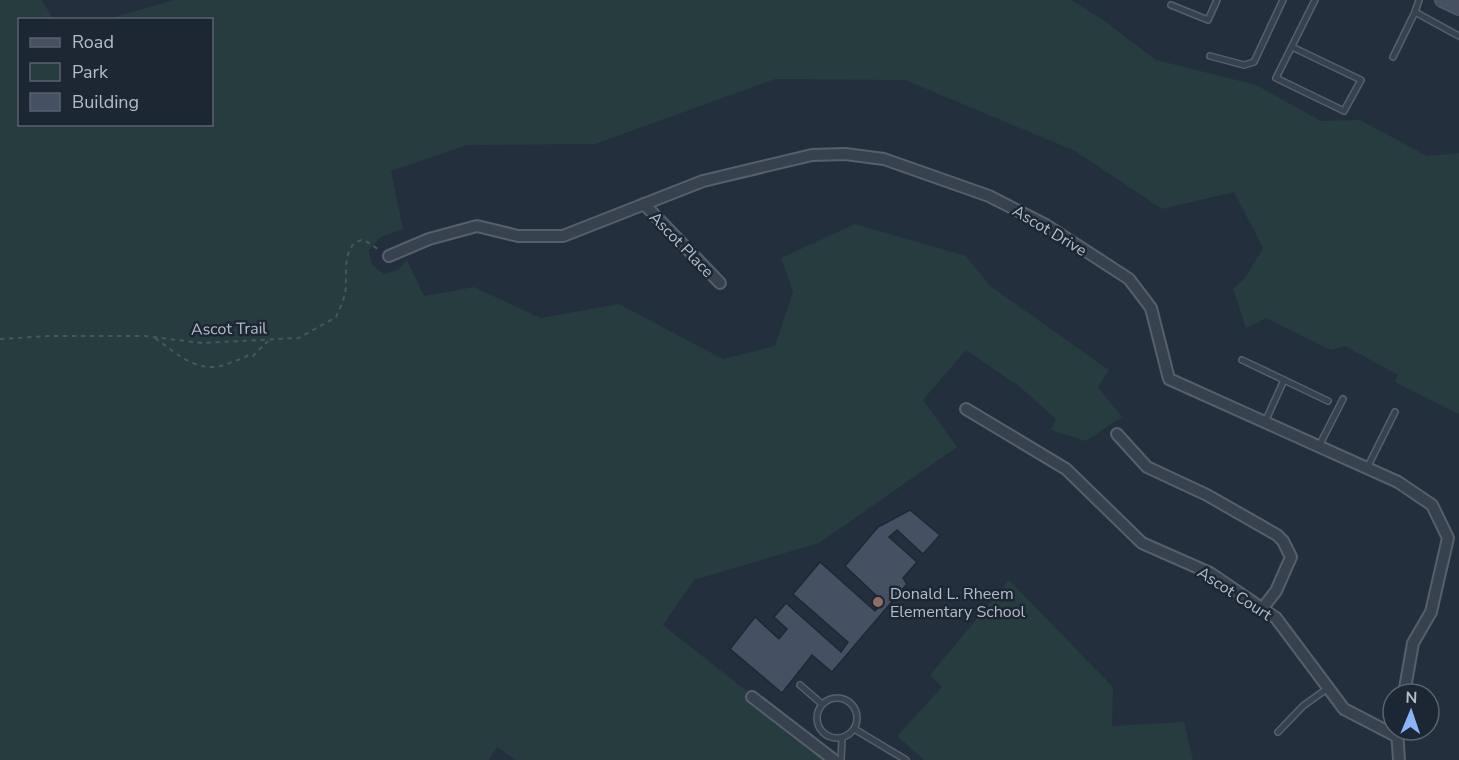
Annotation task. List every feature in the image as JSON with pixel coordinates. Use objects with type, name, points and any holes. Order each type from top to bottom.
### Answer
[{"type":"street","points":[[1442,0],[1459,8]]},
{"type":"street","name":"Ascot Drive","points":[[389,256],[429,239],[477,226],[518,236],[563,236],[703,181],[812,155],[845,154],[884,159],[989,196],[1046,225],[1129,279],[1151,308],[1169,379],[1398,482],[1432,505],[1448,538],[1431,612],[1413,643],[1406,682]]},
{"type":"street","name":"Ascot Place","points":[[644,204],[720,283]]},
{"type":"street","name":"Ascot Court","points":[[966,409],[1066,469],[1142,543],[1210,573],[1275,618],[1344,709],[1381,726]]},
{"type":"street","points":[[1117,434],[1147,467],[1207,495],[1283,541],[1290,557],[1276,591],[1262,609]]},
{"type":"street","points":[[752,697],[834,760]]},
{"type":"street","points":[[1398,742],[1399,760]]},
{"type":"lane","points":[[1171,5],[1208,20],[1218,0]]},
{"type":"lane","points":[[1210,56],[1244,65],[1254,62],[1283,0]]},
{"type":"lane","points":[[1292,47],[1361,80],[1344,111],[1276,78],[1315,0]]},
{"type":"lane","points":[[1392,57],[1419,0]]},
{"type":"lane","points":[[1415,12],[1459,36]]},
{"type":"lane","points":[[1242,360],[1328,401]]},
{"type":"lane","points":[[1265,422],[1284,380]]},
{"type":"lane","points":[[1319,446],[1343,399]]},
{"type":"lane","points":[[1367,468],[1395,412]]},
{"type":"lane","points":[[800,685],[822,704]]},
{"type":"lane","points":[[1278,732],[1303,706],[1328,688]]},
{"type":"lane","points":[[836,696],[853,705],[857,717],[856,730],[843,739],[830,736],[818,727],[817,711],[822,704],[836,696]]},
{"type":"lane","points":[[856,730],[906,760]]},
{"type":"lane","points":[[841,760],[843,739]]},
{"type":"path","name":"Ascot Trail","points":[[0,339],[49,336],[152,337],[202,343],[299,338],[336,317],[345,295],[347,259],[358,241],[364,240],[389,256]]},
{"type":"path","points":[[152,337],[190,364],[208,368],[243,360],[248,355],[253,356],[269,339]]},
{"type":"green space","points":[[0,0],[42,0],[52,18],[18,18],[18,126],[213,126],[213,18],[111,18],[174,0],[1071,0],[1102,19],[1156,60],[1256,85],[1321,121],[1360,120],[1427,156],[1459,153],[1459,414],[1395,382],[1398,375],[1345,346],[1331,350],[1266,318],[1246,328],[1233,289],[1246,277],[1263,248],[1234,192],[1162,209],[1075,151],[905,80],[775,79],[595,144],[467,145],[391,171],[403,229],[381,237],[369,250],[372,265],[384,274],[398,270],[407,260],[424,296],[474,287],[541,318],[619,304],[723,359],[775,346],[793,292],[781,258],[855,224],[966,256],[990,286],[1109,370],[1098,387],[1122,417],[1086,441],[1051,430],[1056,419],[1020,387],[966,350],[923,400],[957,447],[819,543],[694,580],[663,625],[834,760],[516,760],[497,747],[489,760],[0,760]]},
{"type":"green space","points":[[1009,580],[1113,687],[1112,726],[1184,722],[1193,760],[924,760],[897,736],[942,687],[930,675]]},
{"type":"building","points":[[910,510],[940,535],[923,554],[897,530],[889,537],[917,562],[903,578],[907,584],[832,672],[812,655],[782,693],[730,649],[755,617],[779,639],[787,629],[774,617],[786,603],[841,652],[848,642],[793,594],[820,562],[875,611],[883,602],[845,566],[878,527]]},
{"type":"place","name":"Donald L. Rheem Elementary School","points":[[878,602]]}]
